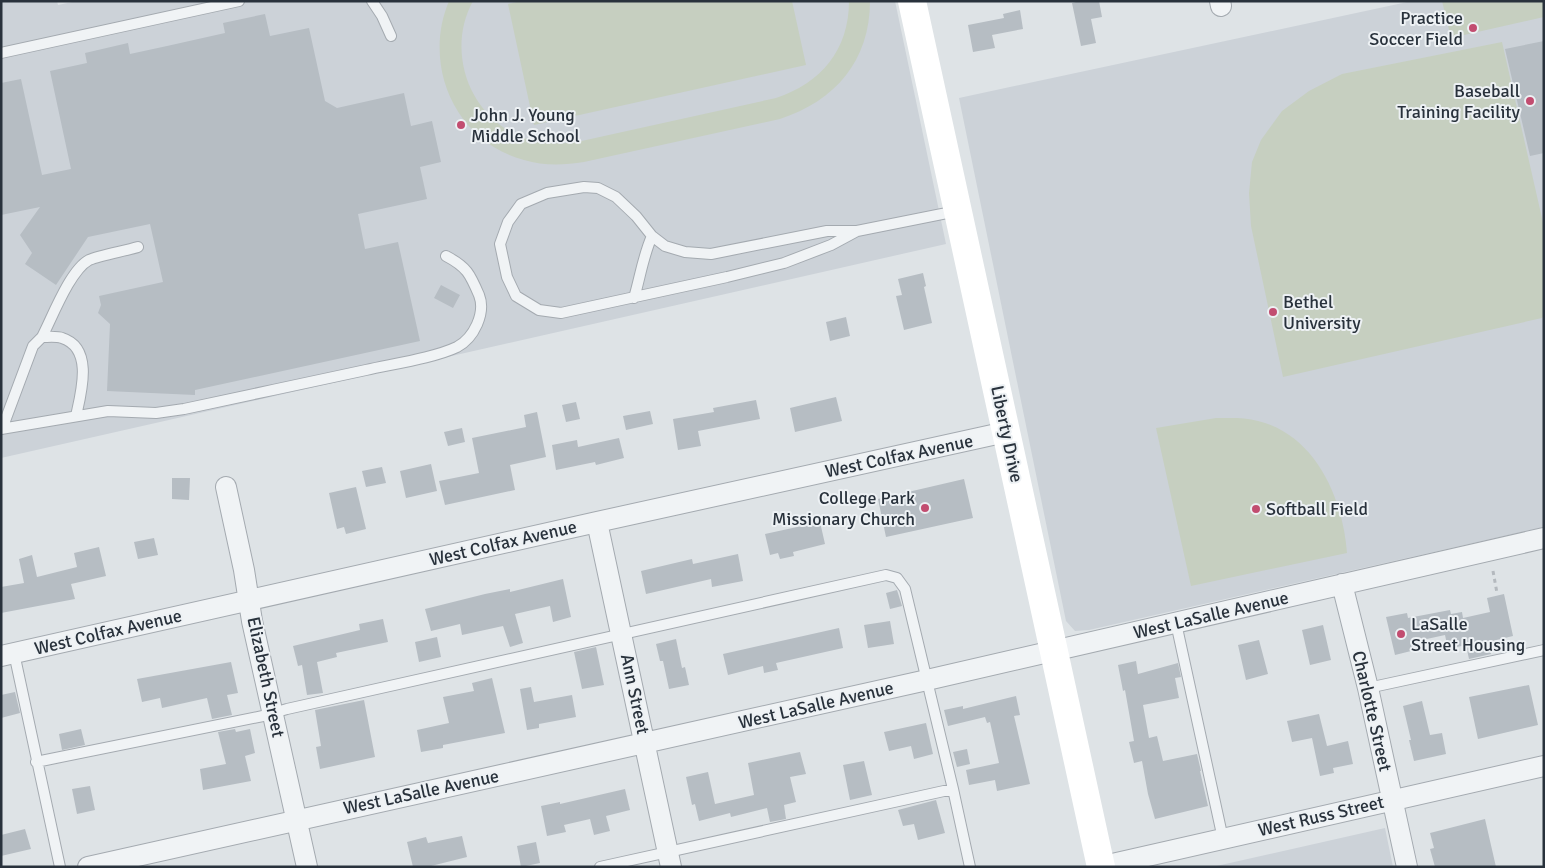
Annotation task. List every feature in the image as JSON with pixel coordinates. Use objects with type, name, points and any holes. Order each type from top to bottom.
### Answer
[{"type":"street","name":"Liberty Drive","points":[[912,1],[1101,867]]},
{"type":"street","name":"West Colfax Avenue","points":[[8,655],[1006,432]]},
{"type":"street","name":"Elizabeth Street","points":[[226,487],[250,601],[252,621],[307,867]]},
{"type":"street","name":"Ann Street","points":[[597,522],[669,859]]},
{"type":"street","name":"West LaSalle Avenue","points":[[88,867],[928,680],[1544,538]]},
{"type":"street","name":"Charlotte Street","points":[[1342,584],[1368,688],[1407,867]]},
{"type":"street","name":"West Russ Street","points":[[1101,867],[1544,766]]},
{"type":"lane","points":[[1,53],[238,1]]},
{"type":"lane","points":[[372,1],[392,36]]},
{"type":"lane","points":[[856,231],[831,245],[784,262],[634,298],[561,312],[539,310],[516,296],[507,277],[500,244],[508,222],[521,204],[547,194],[584,188],[598,188],[616,197],[636,216],[652,236],[666,246],[685,252],[711,254],[827,231],[856,231],[958,211]]},
{"type":"lane","points":[[634,298],[652,236]]},
{"type":"lane","points":[[2,429],[33,346],[42,337],[78,269],[89,260],[138,247]]},
{"type":"lane","points":[[2,429],[108,411],[156,413],[184,409],[411,360],[458,346],[472,335],[478,322],[481,300],[472,279],[462,264],[446,256]]},
{"type":"lane","points":[[42,337],[63,338],[78,349],[84,366],[83,388],[76,416]]},
{"type":"lane","points":[[36,762],[273,713],[622,633],[891,575],[898,578],[905,589],[928,680],[970,867]]},
{"type":"lane","points":[[1176,622],[1223,839]]},
{"type":"lane","points":[[1368,688],[1544,650]]},
{"type":"lane","points":[[8,655],[36,762],[60,867]]},
{"type":"lane","points":[[600,867],[669,859],[953,789]]},
{"type":"path","points":[[1493,571],[1497,593]]},
{"type":"shaded area","name":"John J. Young Middle School","points":[[1,1],[57,1],[58,5],[77,1],[895,1],[946,244],[1,458]]},
{"type":"shaded area","name":"Bethel University","points":[[1412,1],[1544,1],[1544,527],[1089,630],[1075,631],[1066,621],[959,98]]},
{"type":"shaded area","points":[[1385,828],[1393,867],[1212,867]]},
{"type":"green space","points":[[449,1],[473,1],[465,22],[462,43],[463,64],[469,84],[479,103],[493,119],[510,132],[531,140],[560,143],[577,142],[776,98],[792,92],[819,74],[838,49],[848,19],[849,1],[870,1],[864,42],[846,76],[833,90],[800,111],[780,119],[584,162],[554,164],[532,162],[500,151],[479,137],[463,119],[450,98],[443,75],[440,50],[442,25]]},
{"type":"green space","points":[[521,1],[792,1],[806,65],[534,125],[508,4]]},
{"type":"green space","name":"Practice Soccer Field","points":[[1442,1],[1544,1],[1544,17],[1451,38]]},
{"type":"green space","points":[[1502,42],[1544,227],[1544,315],[1542,318],[1283,377],[1251,226],[1249,193],[1252,162],[1261,140],[1282,111],[1309,91],[1342,74]]},
{"type":"green space","name":"Softball Field","points":[[1216,418],[1248,419],[1278,428],[1296,440],[1311,455],[1323,472],[1340,512],[1347,553],[1191,586],[1156,428]]},
{"type":"building","points":[[1099,1],[1102,17],[1091,19],[1096,43],[1081,46],[1072,3]]},
{"type":"building","points":[[1020,10],[1023,29],[992,35],[995,48],[973,52],[968,25],[1004,18],[1003,14]]},
{"type":"building","points":[[265,14],[270,36],[309,28],[325,101],[337,108],[404,93],[411,126],[432,121],[441,162],[420,167],[427,199],[358,214],[365,249],[398,242],[420,341],[195,390],[195,395],[107,391],[110,324],[98,313],[101,305],[99,296],[163,282],[150,224],[88,237],[56,285],[25,264],[32,253],[20,235],[40,207],[1,215],[1,83],[21,79],[42,175],[71,169],[50,71],[87,63],[85,53],[128,43],[130,54],[167,46],[225,33],[223,23]]},
{"type":"building","name":"Baseball Training Facility","points":[[1544,41],[1544,153],[1530,156],[1505,49]]},
{"type":"building","points":[[923,273],[932,323],[904,330],[896,296],[902,295],[898,279]]},
{"type":"building","points":[[441,285],[460,295],[453,308],[434,298]]},
{"type":"building","points":[[846,317],[850,336],[830,341],[826,322]]},
{"type":"building","points":[[836,397],[842,421],[795,432],[790,408]]},
{"type":"building","points":[[756,400],[760,419],[698,431],[701,446],[678,450],[673,419],[714,412],[713,408]]},
{"type":"building","points":[[576,402],[580,419],[566,422],[562,405]]},
{"type":"building","points":[[650,411],[653,424],[626,430],[623,416]]},
{"type":"building","points":[[537,412],[546,457],[510,465],[515,490],[445,505],[439,481],[479,473],[472,438],[526,427],[524,415]]},
{"type":"building","points":[[462,428],[465,442],[448,446],[444,432]]},
{"type":"building","points":[[619,438],[624,458],[596,465],[595,462],[556,470],[552,445],[577,440],[578,447]]},
{"type":"building","points":[[431,464],[437,491],[406,498],[400,471]]},
{"type":"building","points":[[382,467],[386,483],[366,487],[362,471]]},
{"type":"building","points":[[172,478],[190,478],[189,500],[172,499]]},
{"type":"building","name":"College Park Missionary Church","points":[[964,479],[973,518],[886,537],[878,499]]},
{"type":"building","points":[[356,487],[366,529],[346,534],[344,527],[337,529],[329,493]]},
{"type":"building","points":[[820,522],[825,544],[793,552],[794,556],[780,559],[778,553],[770,555],[765,534]]},
{"type":"building","points":[[154,538],[158,555],[138,559],[134,542]]},
{"type":"building","points":[[99,547],[106,576],[71,584],[75,599],[1,613],[1,587],[24,583],[19,559],[32,555],[37,577],[77,567],[74,553]]},
{"type":"building","points":[[738,554],[743,581],[712,587],[711,579],[646,594],[641,571],[692,559],[693,564]]},
{"type":"building","points":[[563,579],[571,617],[553,622],[550,606],[515,614],[523,643],[510,647],[503,626],[462,635],[460,624],[431,631],[425,609],[485,594],[510,589],[510,592]]},
{"type":"building","points":[[897,590],[902,606],[890,609],[886,593]]},
{"type":"building","points":[[1504,594],[1513,636],[1488,642],[1491,654],[1469,659],[1466,645],[1448,649],[1445,635],[1413,642],[1415,650],[1395,655],[1386,617],[1407,613],[1408,618],[1450,610],[1451,614],[1462,612],[1463,618],[1490,612],[1487,598]]},
{"type":"building","points":[[383,619],[388,642],[336,653],[337,657],[317,662],[323,693],[307,695],[302,665],[298,666],[293,646],[360,630],[359,624]]},
{"type":"building","points":[[890,621],[894,644],[868,648],[864,625]]},
{"type":"building","points":[[1323,625],[1331,660],[1310,665],[1302,630]]},
{"type":"building","points":[[839,628],[843,648],[776,663],[778,670],[764,673],[763,666],[728,675],[723,654]]},
{"type":"building","points":[[437,637],[441,657],[419,662],[415,642]]},
{"type":"building","points":[[676,639],[682,668],[685,667],[689,685],[669,689],[663,661],[660,661],[656,644]]},
{"type":"building","points":[[1259,640],[1268,674],[1246,680],[1238,645]]},
{"type":"building","points":[[596,647],[604,685],[582,689],[574,652]]},
{"type":"building","points":[[1136,661],[1138,674],[1178,663],[1181,677],[1175,678],[1179,698],[1143,705],[1149,738],[1157,736],[1163,761],[1197,754],[1208,806],[1155,819],[1142,761],[1134,763],[1129,742],[1134,741],[1125,690],[1123,691],[1118,665]]},
{"type":"building","points":[[231,662],[238,693],[227,695],[232,715],[212,719],[207,698],[162,708],[160,698],[142,702],[137,679]]},
{"type":"building","points":[[492,678],[505,733],[443,745],[443,748],[421,752],[417,730],[449,723],[443,697],[474,691],[472,683]]},
{"type":"building","points":[[1529,685],[1538,725],[1478,739],[1469,697]]},
{"type":"building","points":[[531,687],[534,702],[572,695],[576,717],[539,724],[539,728],[527,730],[520,689]]},
{"type":"building","points":[[15,692],[20,713],[1,718],[1,695]]},
{"type":"building","points":[[1016,696],[1020,715],[1014,716],[1030,784],[997,791],[995,780],[969,785],[966,770],[999,763],[990,722],[987,723],[985,717],[948,726],[944,710],[963,706],[963,709]]},
{"type":"building","points":[[364,700],[375,757],[320,769],[316,747],[321,746],[315,710]]},
{"type":"building","points":[[1422,701],[1430,735],[1442,733],[1446,754],[1414,761],[1403,706]]},
{"type":"building","points":[[1319,714],[1327,746],[1348,741],[1353,764],[1333,768],[1334,773],[1320,776],[1312,738],[1292,742],[1287,721]]},
{"type":"building","points":[[926,723],[933,754],[914,759],[911,746],[889,751],[884,732]]},
{"type":"building","points":[[81,729],[85,745],[62,750],[59,734]]},
{"type":"building","points":[[235,729],[236,732],[250,729],[255,753],[245,756],[251,781],[203,790],[200,769],[226,764],[218,732]]},
{"type":"building","points":[[967,749],[970,764],[957,767],[953,752]]},
{"type":"building","points":[[800,752],[806,774],[790,777],[796,802],[784,805],[786,819],[770,822],[767,808],[731,817],[730,813],[699,821],[695,804],[692,805],[686,777],[708,772],[715,804],[754,795],[748,763]]},
{"type":"building","points":[[864,761],[872,795],[850,800],[843,765]]},
{"type":"building","points":[[90,786],[95,810],[77,814],[72,789]]},
{"type":"building","points":[[625,789],[630,810],[606,816],[610,831],[594,835],[590,819],[564,825],[566,832],[547,836],[541,806],[560,802],[560,804]]},
{"type":"building","points":[[936,800],[945,833],[918,840],[914,824],[903,826],[898,810]]},
{"type":"building","points":[[1485,819],[1496,867],[1435,867],[1430,849],[1434,848],[1430,833]]},
{"type":"building","points":[[25,829],[31,849],[1,856],[1,835]]},
{"type":"building","points":[[462,836],[467,857],[427,867],[413,867],[407,842],[426,837],[428,843]]},
{"type":"building","points":[[536,842],[540,863],[521,867],[517,846]]},
{"type":"place","name":"Practice Soccer Field","points":[[1473,28]]},
{"type":"place","name":"Baseball Training Facility","points":[[1530,101]]},
{"type":"place","name":"John J. Young Middle School","points":[[461,125]]},
{"type":"place","name":"Bethel University","points":[[1273,312]]},
{"type":"place","name":"College Park Missionary Church","points":[[925,508]]},
{"type":"place","name":"Softball Field","points":[[1256,509]]},
{"type":"place","name":"LaSalle Street Housing","points":[[1401,634]]}]
